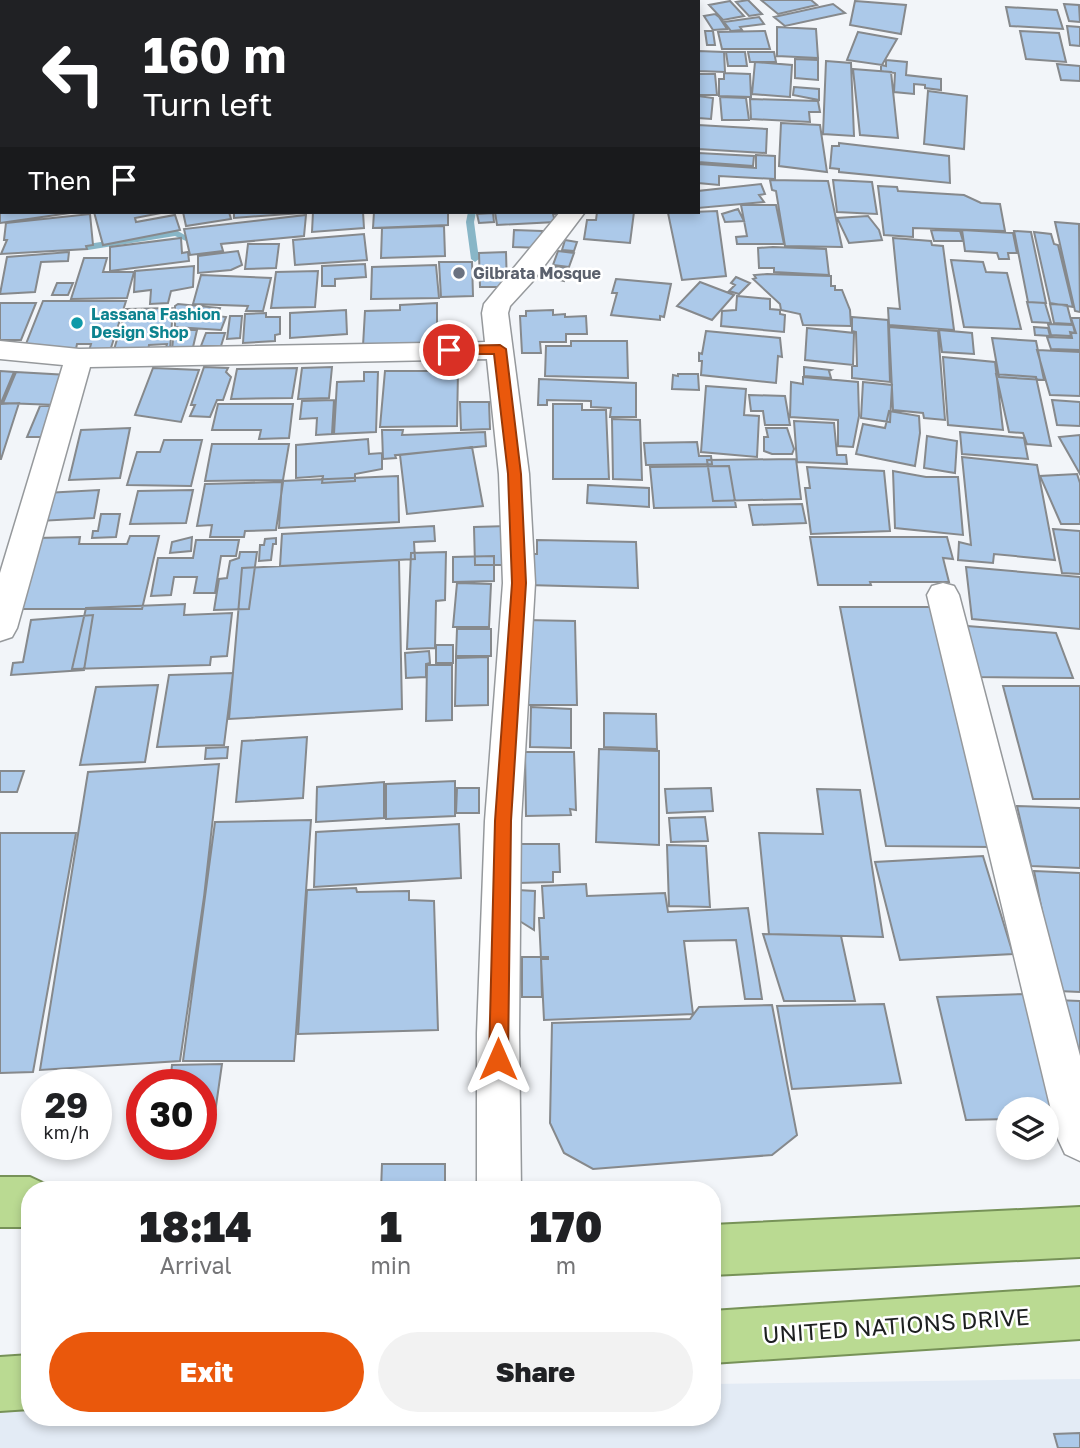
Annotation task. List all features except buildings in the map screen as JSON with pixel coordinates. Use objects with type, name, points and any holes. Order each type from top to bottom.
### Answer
[{"type":"highway","points":[[0,1202],[21,1202]]},
{"type":"highway","points":[[721,1250],[1080,1231]]},
{"type":"highway","name":"UNITED NATIONS DRIVE","points":[[721,1336],[1080,1313]]},
{"type":"highway","points":[[0,1384],[21,1383]]},
{"type":"street","points":[[499,1181],[498,1033],[503,821],[519,583],[514,474],[495,313],[497,304],[523,276],[571,214]]},
{"type":"street","points":[[0,350],[79,358],[500,349]]},
{"type":"street","points":[[0,628],[79,358]]},
{"type":"street","points":[[943,595],[1080,1139]]},
{"type":"shaded area","points":[[1080,1379],[1080,1448],[0,1448],[0,1393],[21,1393],[21,1426],[721,1426],[721,1384]]},
{"type":"waterway","points":[[472,214],[470,222],[475,259]]},
{"type":"waterway","points":[[88,247],[176,233],[186,238]]},
{"type":"place","name":"Gilbrata Mosque","points":[[459,273]]},
{"type":"place","name":"Lassana Fashion Design Shop","points":[[77,323]]},
{"type":"route","points":[[449,350],[500,349],[514,474],[519,583],[503,821],[498,1059]]}]
